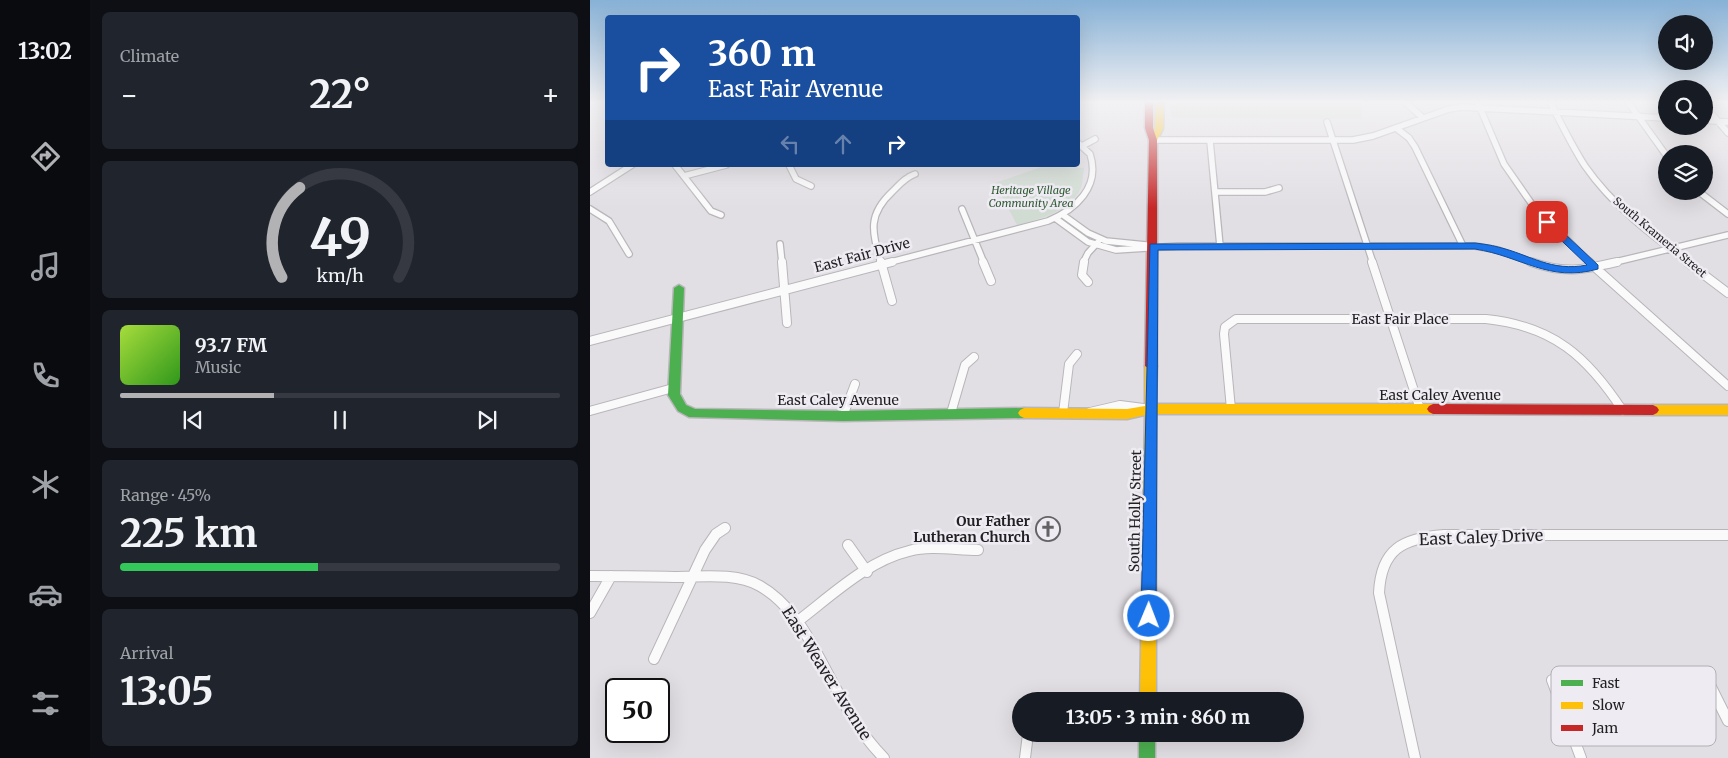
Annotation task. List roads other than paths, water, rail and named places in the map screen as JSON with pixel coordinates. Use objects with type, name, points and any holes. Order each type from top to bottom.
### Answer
[{"type":"street","points":[[1154,140],[1333,140],[1366,137]]},
{"type":"street","points":[[1408,137],[1415,147],[1463,246]]},
{"type":"street","points":[[1493,137],[1504,164],[1519,188],[1547,222],[1728,386]]},
{"type":"street","name":"South Krameria Street","points":[[1570,137],[1595,179],[1624,209],[1728,293]]},
{"type":"street","points":[[1080,145],[1095,139]]},
{"type":"street","name":"South Holly Street","points":[[1148,692],[1154,140]]},
{"type":"street","points":[[1333,140],[1420,409]]},
{"type":"street","points":[[1210,141],[1220,246]]},
{"type":"street","points":[[1080,145],[1088,150],[1092,158],[1089,184],[1086,194],[1063,215],[1088,233],[1113,242],[1153,246],[1463,246],[1498,250],[1555,270],[1577,270],[1728,235]]},
{"type":"street","points":[[590,192],[629,167]]},
{"type":"street","points":[[677,167],[711,211],[721,215]]},
{"type":"street","points":[[684,176],[718,167]]},
{"type":"street","points":[[789,167],[790,171],[799,182],[811,186]]},
{"type":"street","points":[[892,301],[882,266],[874,226],[874,216],[887,197],[906,178],[915,174]]},
{"type":"street","points":[[590,185],[597,187]]},
{"type":"street","points":[[1214,192],[1265,192],[1279,188]]},
{"type":"street","points":[[1710,200],[1728,214]]},
{"type":"street","points":[[590,209],[601,213],[607,218],[629,254]]},
{"type":"street","points":[[962,209],[991,281]]},
{"type":"street","name":"East Fair Drive","points":[[590,341],[1031,227],[1063,215]]},
{"type":"street","points":[[1055,218],[1081,238],[1109,249],[1125,250],[1153,246]]},
{"type":"street","points":[[1088,282],[1082,275],[1082,262],[1087,253],[1101,239]]},
{"type":"street","points":[[780,244],[787,323]]},
{"type":"street","points":[[590,411],[673,388],[679,288]]},
{"type":"street","name":"East Fair Place","points":[[1231,409],[1224,334],[1225,327],[1236,319],[1391,319],[1498,320],[1520,323],[1539,330],[1558,340],[1579,356],[1606,385],[1624,411]]},
{"type":"street","points":[[1063,413],[1069,364],[1077,354]]},
{"type":"street","points":[[951,413],[965,365],[974,357]]},
{"type":"street","points":[[843,416],[855,384]]},
{"type":"street","name":"East Caley Avenue","points":[[673,388],[674,395],[679,404],[694,414],[843,416],[951,413],[1127,414],[1151,409],[1728,410]]},
{"type":"street","points":[[654,659],[692,576],[711,540],[725,528]]},
{"type":"street","name":"East Caley Drive","points":[[1415,758],[1379,593],[1383,567],[1394,550],[1401,544],[1420,536],[1444,534],[1728,535]]},
{"type":"street","points":[[848,545],[866,572]]},
{"type":"street","points":[[798,621],[866,572],[895,555],[910,551],[978,550]]},
{"type":"street","name":"East Weaver Avenue","points":[[590,576],[722,577],[751,582],[762,587],[780,600],[798,621],[864,736],[884,758]]},
{"type":"street","points":[[590,613],[611,576]]},
{"type":"street","points":[[1716,697],[1728,721]]},
{"type":"street","points":[[1026,758],[1027,742]]},
{"type":"street","points":[[1147,742],[1147,758]]},
{"type":"street","points":[[1577,746],[1581,758]]},
{"type":"place","name":"Our Father Lutheran Church","points":[[1048,529]]},
{"type":"park label","name":"Heritage Village Community Area","points":[[1031,196]]}]
